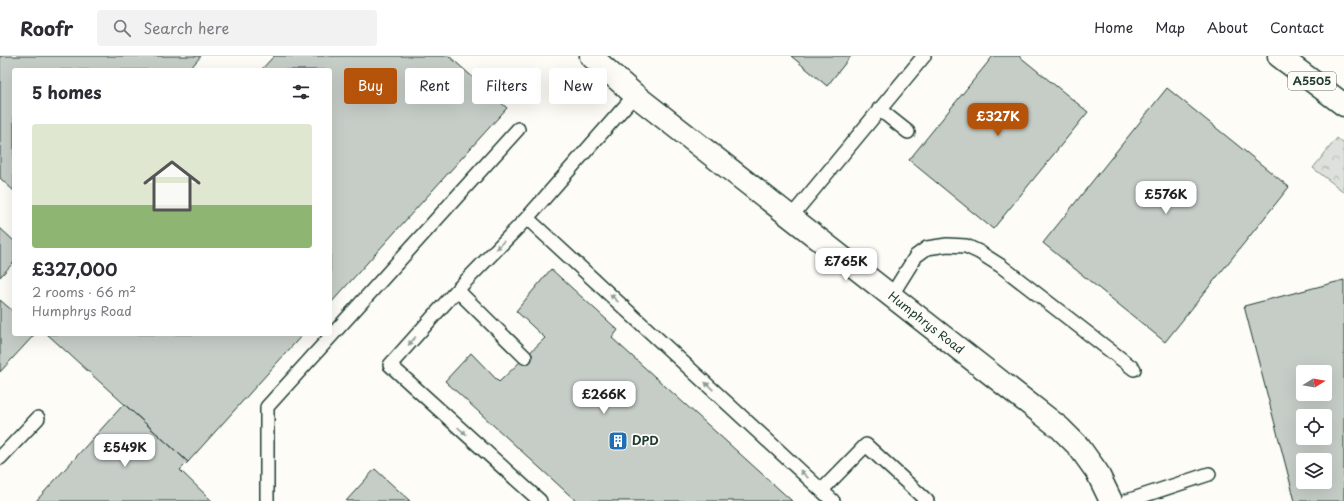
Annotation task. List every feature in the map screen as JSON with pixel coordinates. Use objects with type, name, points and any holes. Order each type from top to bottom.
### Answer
[{"type":"street","name":"Humphrys Road","points":[[591,56],[635,95],[790,218],[1060,428],[1079,446],[1097,472],[1111,501]]},
{"type":"street","name":"A5505","points":[[1280,56],[1344,105]]},
{"type":"lane","points":[[790,218],[924,56]]},
{"type":"lane","points":[[540,501],[390,365],[457,290],[527,218],[635,95]]},
{"type":"lane","points":[[879,109],[908,132]]},
{"type":"lane","points":[[332,335],[518,129]]},
{"type":"lane","points":[[527,218],[833,501]]},
{"type":"lane","points":[[892,296],[916,256],[927,248],[947,245],[966,246],[979,252],[1001,266],[1134,369]]},
{"type":"lane","points":[[457,290],[525,357]]},
{"type":"lane","points":[[267,501],[267,407],[331,336]]},
{"type":"lane","points":[[0,458],[38,418]]},
{"type":"lane","points":[[822,490],[866,445],[928,501]]},
{"type":"lane","points":[[1127,501],[1209,474]]},
{"type":"green space","points":[[1337,138],[1344,144],[1344,192],[1313,168]]},
{"type":"building","points":[[0,56],[201,56],[191,68],[12,68],[12,189],[0,178]]},
{"type":"building","points":[[274,56],[449,56],[462,68],[405,68],[405,104],[464,104],[464,69],[472,77],[472,104],[503,104],[507,108],[332,302],[332,68],[263,68]]},
{"type":"building","points":[[791,56],[851,56],[827,86]]},
{"type":"building","points":[[993,56],[1019,56],[1088,112],[993,229],[909,160]]},
{"type":"building","points":[[1167,88],[1289,187],[1165,342],[1043,243]]},
{"type":"building","points":[[0,228],[12,239],[12,264],[0,277]]},
{"type":"building","name":"DPD","points":[[551,269],[618,330],[612,338],[792,501],[576,501],[445,381],[471,353],[499,382],[545,338],[516,311]]},
{"type":"building","points":[[1344,280],[1344,501],[1295,501],[1244,306]]},
{"type":"building","points":[[0,300],[12,310],[12,336],[33,336],[0,372]]},
{"type":"building","points":[[49,336],[301,336],[188,462]]},
{"type":"building","points":[[124,404],[188,462],[180,470],[212,501],[36,501]]},
{"type":"building","points":[[375,469],[410,501],[346,501]]},
{"type":"place","name":"DPD","points":[[618,441]]}]
